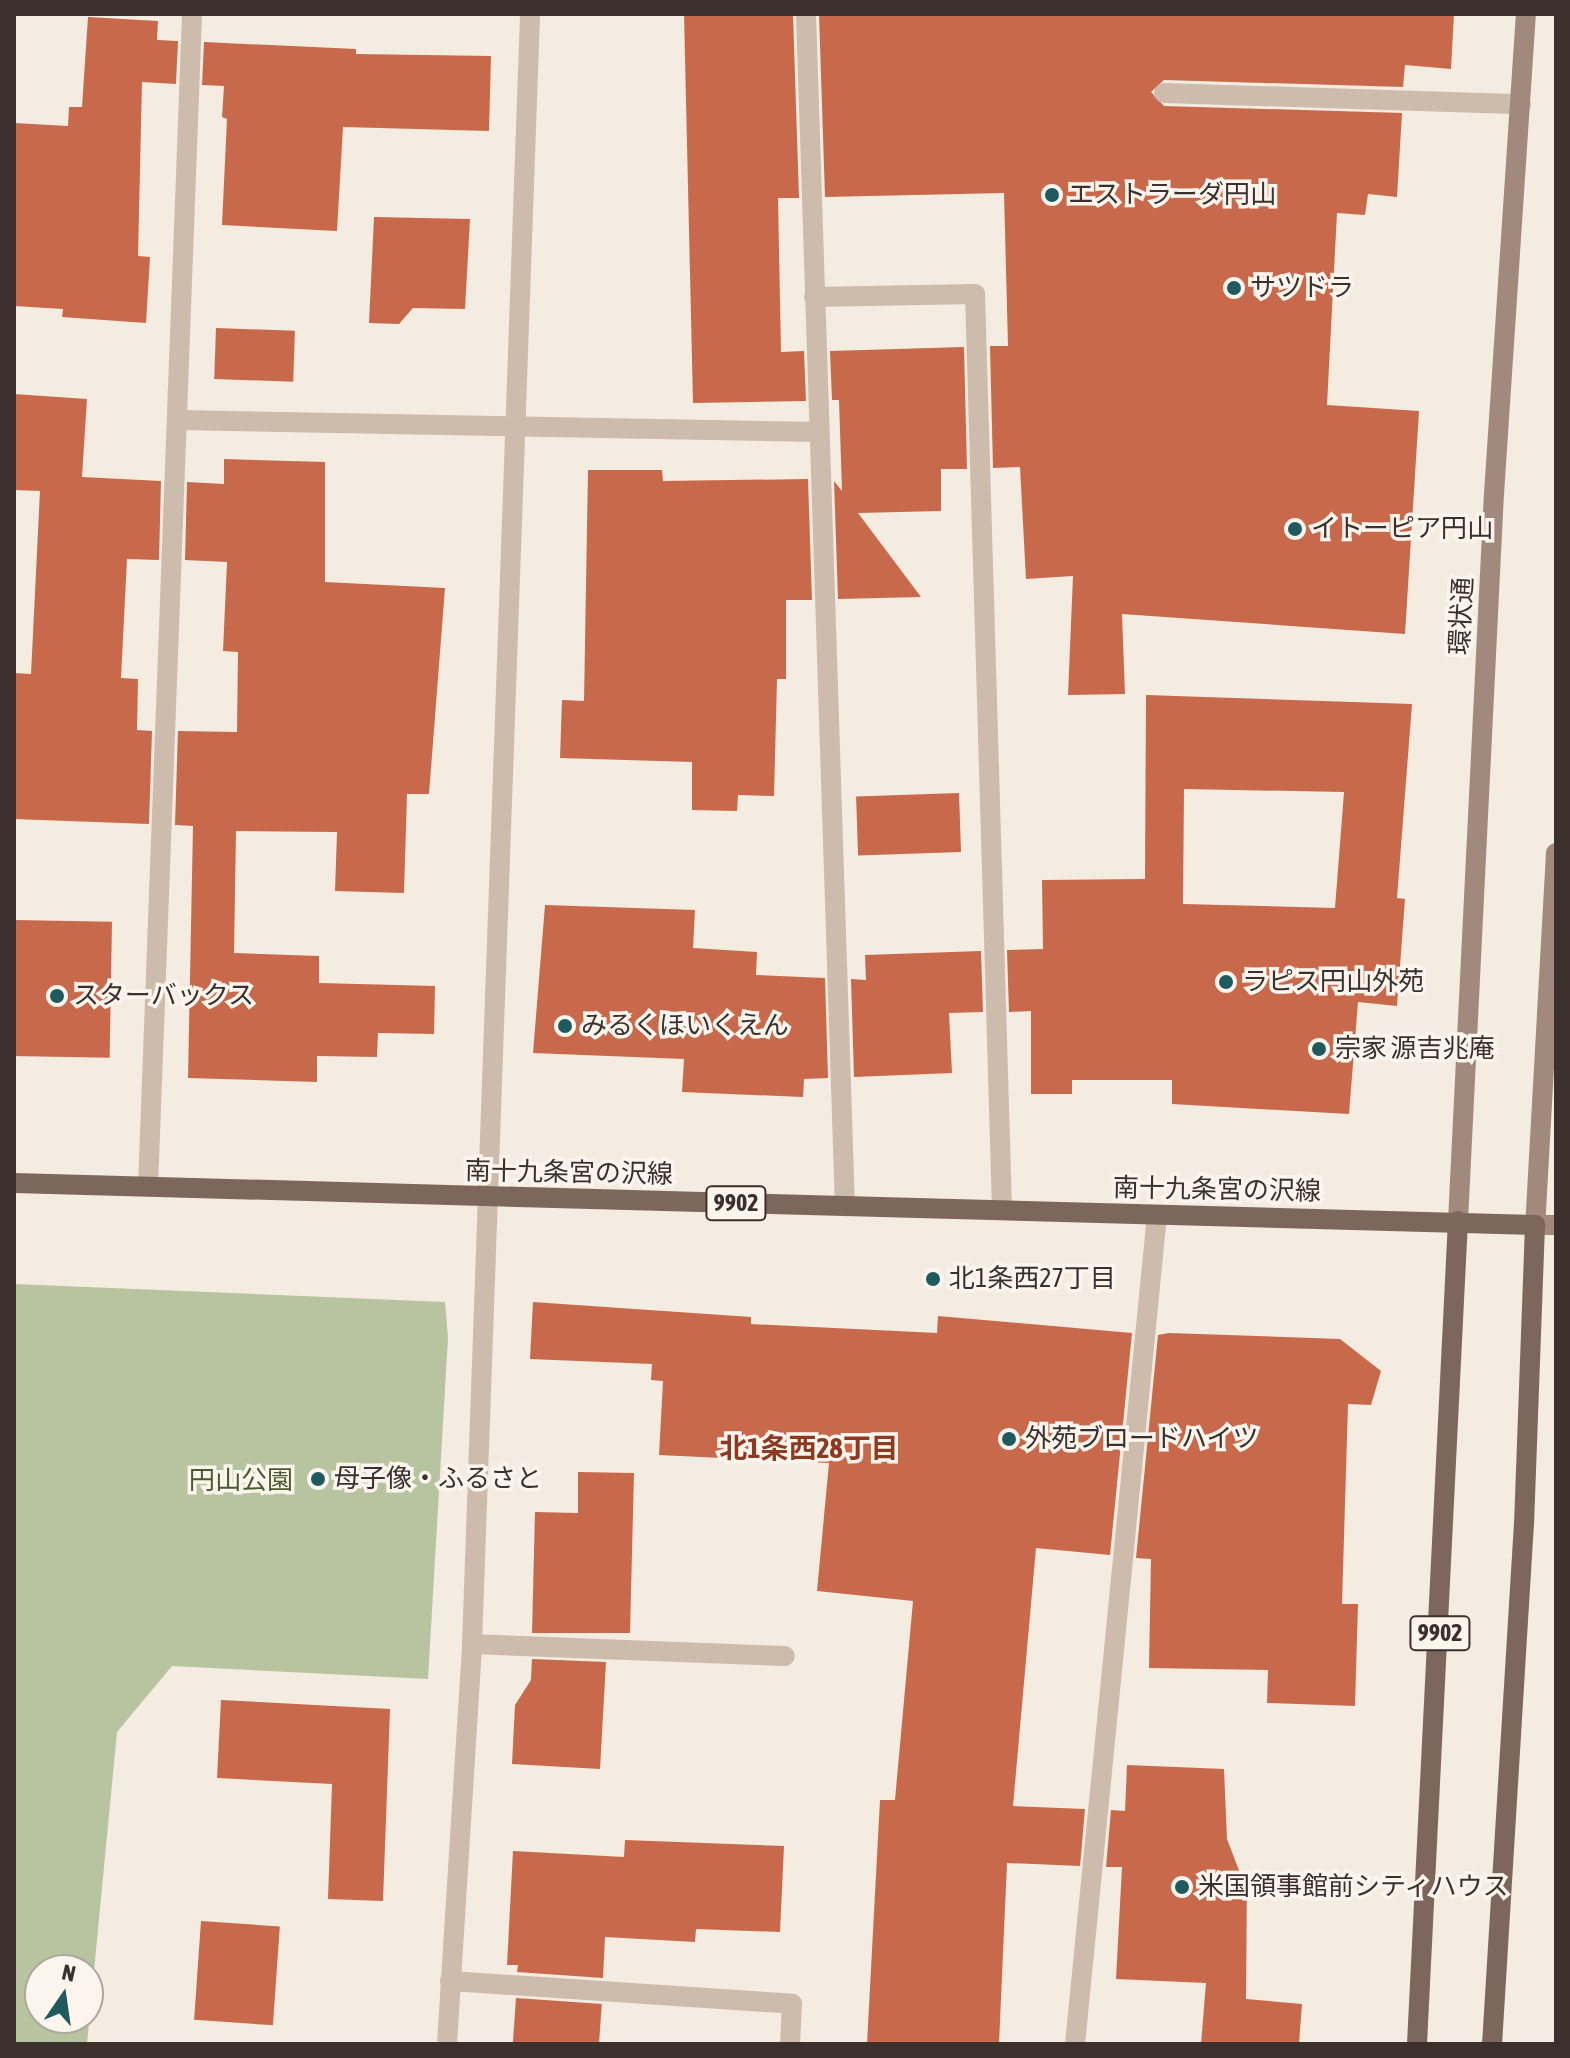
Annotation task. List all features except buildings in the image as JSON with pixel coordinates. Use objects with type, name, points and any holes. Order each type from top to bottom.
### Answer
[{"type":"main road","name":"南十九条宮の沢線","points":[[14,1183],[1546,1225]]},
{"type":"main road","name":"9902","points":[[1417,2044],[1458,1221]]},
{"type":"main road","points":[[1492,2044],[1546,1225]]},
{"type":"street","points":[[148,1187],[180,420],[192,14]]},
{"type":"street","points":[[447,2044],[472,1644],[485,1198],[530,14]]},
{"type":"street","points":[[806,14],[817,432],[845,1206]]},
{"type":"street","name":"環状通","points":[[1458,1221],[1494,494],[1526,14]]},
{"type":"street","points":[[1164,93],[1521,104]]},
{"type":"street","points":[[814,297],[975,294],[1002,1210]]},
{"type":"street","points":[[180,420],[817,432]]},
{"type":"street","points":[[1546,1225],[1556,853]]},
{"type":"street","points":[[1075,2044],[1157,1215]]},
{"type":"street","points":[[472,1644],[785,1656]]},
{"type":"street","points":[[450,1981],[792,2004],[790,2044]]},
{"type":"green space","name":"円山公園","points":[[14,1284],[445,1302],[448,1338],[428,1679],[172,1666],[117,1732],[96,1954],[24,1954],[24,2034],[88,2034],[87,2044],[14,2044]]},
{"type":"place","name":"エストラーダ円山","points":[[1052,195]]},
{"type":"place","name":"サツドラ","points":[[1234,288]]},
{"type":"place","name":"イトーピア円山","points":[[1295,529]]},
{"type":"place","name":"ラピス円山外苑","points":[[1226,982]]},
{"type":"place","name":"スターバックス","points":[[57,996]]},
{"type":"place","name":"みるくほいくえん","points":[[565,1026]]},
{"type":"place","name":"宗家 源吉兆庵","points":[[1319,1049]]},
{"type":"place","name":"北1条西27丁目","points":[[933,1279]]},
{"type":"place","name":"外苑ブロードハイツ","points":[[1009,1439]]},
{"type":"place","name":"母子像・ふるさと","points":[[318,1479]]},
{"type":"place","name":"米国領事館前シティハウス","points":[[1182,1887]]},
{"type":"district","name":"北1条西28丁目","points":[[809,1448]]}]
